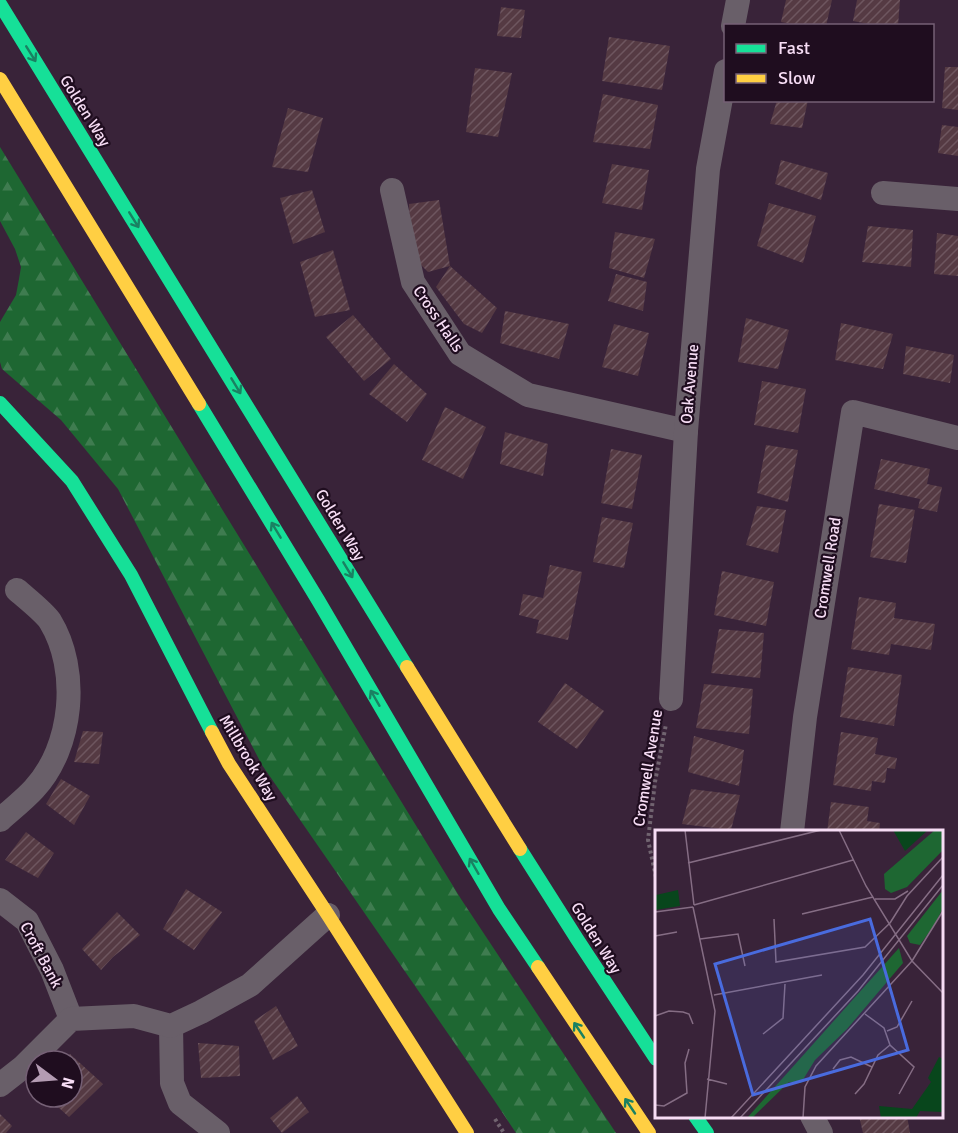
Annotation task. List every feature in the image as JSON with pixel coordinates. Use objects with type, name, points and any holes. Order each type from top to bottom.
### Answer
[{"type":"main road","name":"Golden Way","points":[[0,4],[560,911],[655,1056]]},
{"type":"main road","points":[[0,79],[318,600],[499,909],[649,1133]]},
{"type":"main road","name":"Millbrook Way","points":[[0,403],[78,490],[131,575],[229,764],[467,1133]]},
{"type":"main road","points":[[696,1118],[706,1133]]},
{"type":"street","points":[[733,24],[738,0]]},
{"type":"street","name":"Oak Avenue","points":[[671,699],[686,431],[708,169],[724,82]]},
{"type":"street","name":"Cross Halls","points":[[392,190],[413,282],[460,354],[528,395],[686,431]]},
{"type":"street","points":[[883,194],[958,199]]},
{"type":"street","name":"Cromwell Road","points":[[792,830],[805,717],[854,412],[958,438]]},
{"type":"street","points":[[0,820],[35,788],[54,760],[64,731],[70,690],[64,651],[50,620],[17,590]]},
{"type":"street","name":"Croft Bank","points":[[0,900],[27,921],[52,969],[71,1018]]},
{"type":"street","points":[[0,1085],[23,1067],[71,1018],[134,1016],[171,1026],[201,1012],[250,985],[328,915]]},
{"type":"street","points":[[171,1026],[172,1083],[180,1103],[218,1133]]},
{"type":"street","points":[[813,1118],[821,1133]]},
{"type":"path","name":"Cromwell Avenue","points":[[655,869],[648,840],[655,782],[671,699]]},
{"type":"green space","points":[[0,147],[461,899],[616,1133],[516,1133],[262,765],[118,489],[61,420],[2,369],[0,322],[16,295],[21,267],[15,249],[0,221]]},
{"type":"building","points":[[786,0],[832,0],[826,24],[781,22]]},
{"type":"building","points":[[857,0],[900,0],[898,24],[869,24],[853,21]]},
{"type":"building","points":[[501,7],[525,10],[521,38],[497,36]]},
{"type":"building","points":[[609,37],[670,46],[662,90],[602,81]]},
{"type":"building","points":[[945,67],[958,67],[958,110],[942,108]]},
{"type":"building","points":[[475,68],[512,73],[498,137],[466,132]]},
{"type":"building","points":[[603,94],[658,105],[650,149],[593,142]]},
{"type":"building","points":[[776,102],[808,102],[802,128],[770,124]]},
{"type":"building","points":[[288,108],[323,118],[308,172],[272,167]]},
{"type":"building","points":[[942,125],[958,127],[958,156],[938,153]]},
{"type":"building","points":[[781,160],[828,173],[821,200],[775,184]]},
{"type":"building","points":[[612,164],[649,170],[642,210],[602,203]]},
{"type":"building","points":[[312,190],[325,232],[293,244],[280,198]]},
{"type":"building","points":[[439,200],[450,266],[428,272],[411,255],[409,204]]},
{"type":"building","points":[[769,203],[816,216],[803,263],[757,246]]},
{"type":"building","points":[[868,226],[913,230],[911,267],[862,262]]},
{"type":"building","points":[[615,232],[655,239],[644,278],[609,268]]},
{"type":"building","points":[[937,233],[958,236],[958,276],[934,274]]},
{"type":"building","points":[[333,250],[350,310],[315,317],[300,262]]},
{"type":"building","points":[[450,266],[497,308],[482,333],[464,324],[436,287]]},
{"type":"building","points":[[616,274],[647,282],[643,311],[608,301]]},
{"type":"building","points":[[505,311],[569,324],[559,359],[500,343]]},
{"type":"building","points":[[353,315],[391,359],[364,381],[326,337]]},
{"type":"building","points":[[746,318],[789,330],[778,369],[738,362]]},
{"type":"building","points":[[841,323],[893,334],[883,369],[835,360]]},
{"type":"building","points":[[614,324],[649,333],[638,376],[602,367]]},
{"type":"building","points":[[906,346],[954,355],[950,383],[903,374]]},
{"type":"building","points":[[394,364],[427,394],[407,422],[369,394]]},
{"type":"building","points":[[762,381],[806,389],[798,433],[754,425]]},
{"type":"building","points":[[445,407],[486,427],[463,479],[422,460]]},
{"type":"building","points":[[505,432],[548,444],[543,476],[500,464]]},
{"type":"building","points":[[766,445],[798,450],[788,502],[757,493]]},
{"type":"building","points":[[611,449],[642,455],[632,509],[601,503]]},
{"type":"building","points":[[881,459],[930,469],[927,484],[942,487],[937,512],[918,508],[920,499],[874,489]]},
{"type":"building","points":[[879,504],[915,510],[906,563],[870,557]]},
{"type":"building","points":[[757,506],[786,510],[778,553],[746,545]]},
{"type":"building","points":[[602,517],[633,523],[624,568],[593,562]]},
{"type":"building","points":[[550,565],[582,572],[568,640],[536,633],[539,620],[519,615],[523,594],[543,598]]},
{"type":"building","points":[[722,571],[774,582],[766,626],[714,615]]},
{"type":"building","points":[[859,597],[896,603],[894,618],[935,624],[931,650],[891,644],[889,655],[851,649]]},
{"type":"building","points":[[719,629],[764,633],[760,678],[711,673]]},
{"type":"building","points":[[848,667],[902,675],[894,726],[840,717]]},
{"type":"building","points":[[565,683],[604,711],[577,749],[538,722]]},
{"type":"building","points":[[704,684],[753,689],[749,734],[696,728]]},
{"type":"building","points":[[83,731],[103,732],[99,764],[74,762]]},
{"type":"building","points":[[841,732],[878,738],[875,754],[897,758],[895,769],[887,768],[885,783],[872,781],[871,791],[833,785]]},
{"type":"building","points":[[694,736],[744,750],[739,786],[688,772]]},
{"type":"building","points":[[61,779],[90,796],[74,825],[46,804]]},
{"type":"building","points":[[691,789],[740,795],[731,830],[682,824]]},
{"type":"building","points":[[831,802],[869,807],[867,821],[880,823],[879,830],[827,830]]},
{"type":"building","points":[[26,832],[54,853],[38,878],[5,860]]},
{"type":"building","points":[[186,889],[222,912],[194,950],[163,929]]},
{"type":"building","points":[[117,912],[140,935],[101,970],[82,949]]},
{"type":"building","points":[[276,1006],[298,1046],[273,1060],[254,1021]]},
{"type":"building","points":[[198,1043],[239,1046],[240,1076],[201,1078]]},
{"type":"building","points":[[84,1067],[103,1084],[84,1102]]},
{"type":"building","points":[[297,1096],[309,1112],[282,1133],[270,1118]]},
{"type":"building","points":[[60,1109],[77,1109],[69,1117]]},
{"type":"building","points":[[0,1114],[12,1126],[6,1133],[0,1133]]},
{"type":"building","points":[[859,1118],[907,1118],[910,1133],[863,1133]]},
{"type":"traffic: fast","points":[[0,4],[407,667]]},
{"type":"traffic: fast","points":[[0,403],[72,481],[131,575],[212,732]]},
{"type":"traffic: fast","points":[[199,404],[318,600],[499,909],[538,967]]},
{"type":"traffic: fast","points":[[520,849],[655,1057]]},
{"type":"traffic: fast","points":[[696,1118],[707,1133]]},
{"type":"traffic: slow","points":[[0,79],[199,404]]},
{"type":"traffic: slow","points":[[407,667],[520,849]]},
{"type":"traffic: slow","points":[[212,732],[229,764],[467,1133]]},
{"type":"traffic: slow","points":[[538,967],[649,1133]]}]
